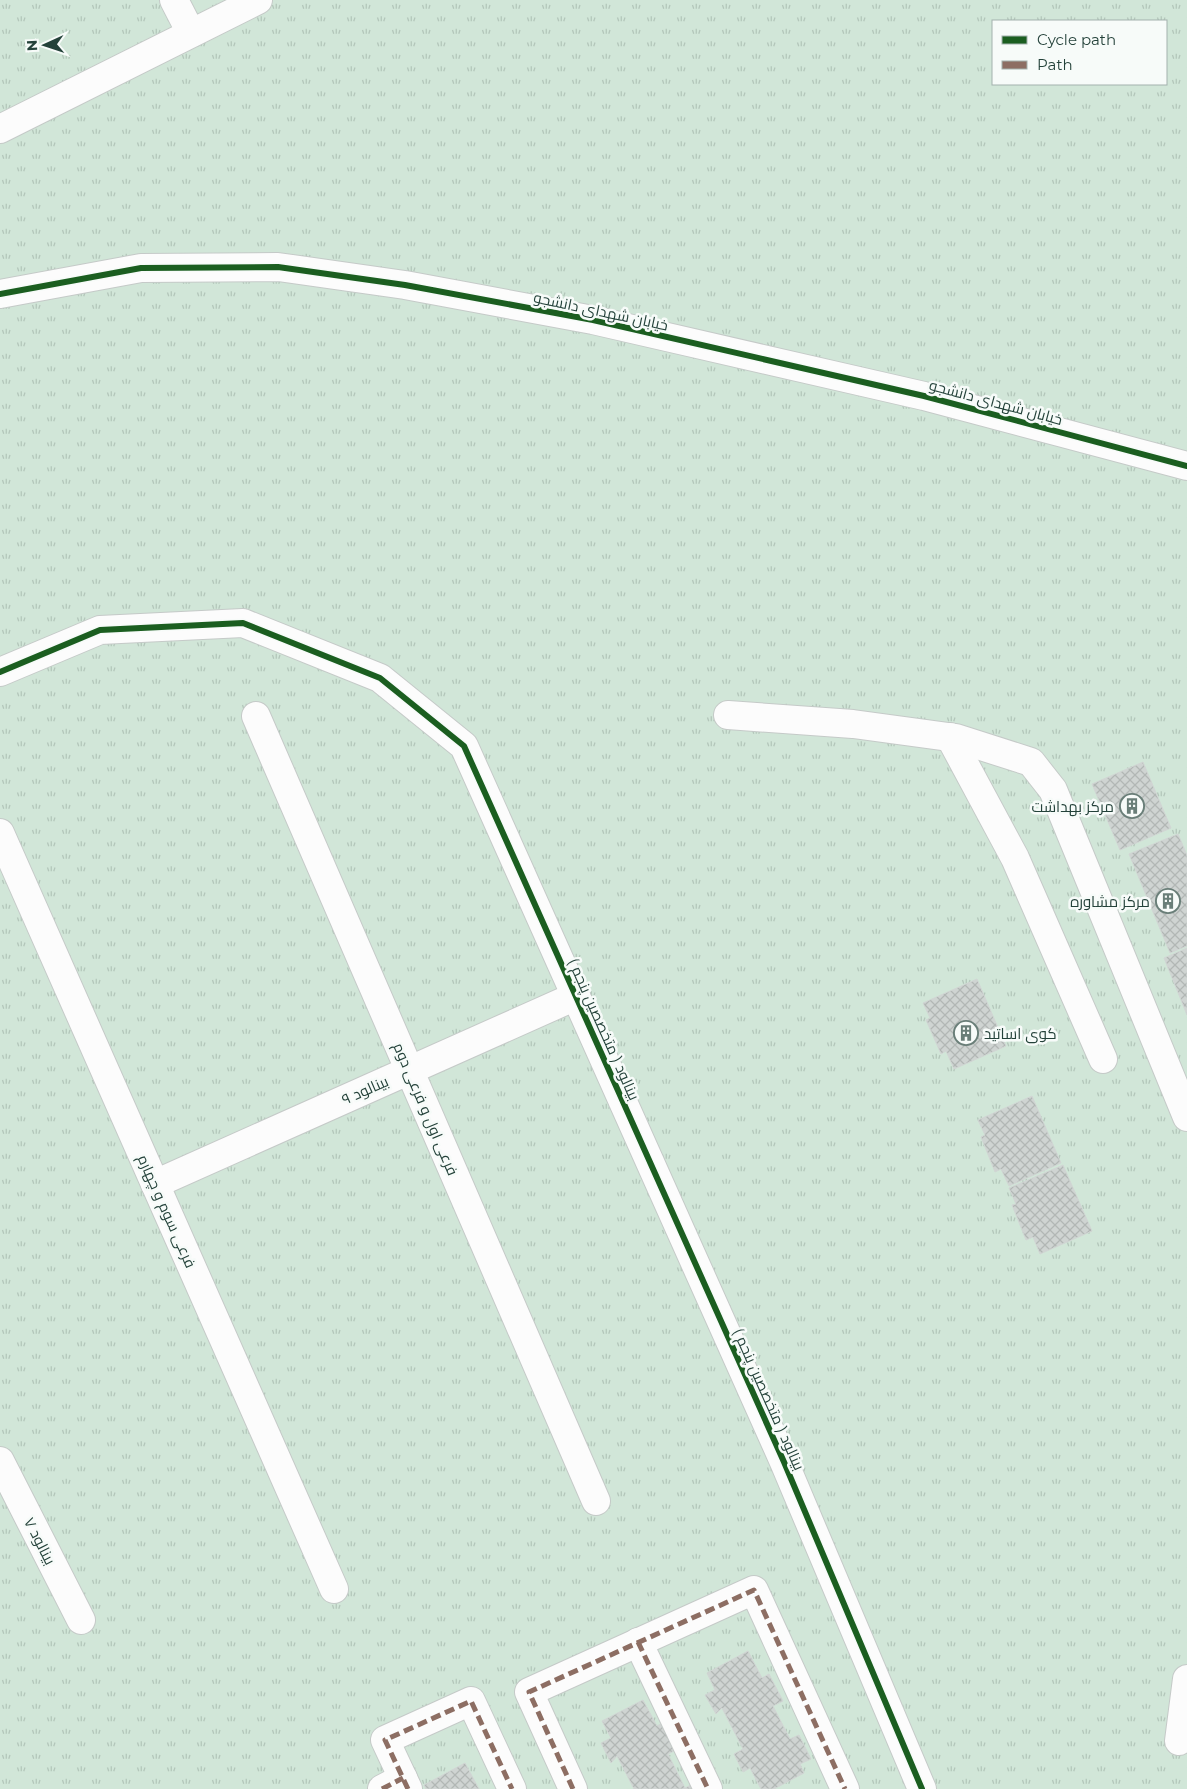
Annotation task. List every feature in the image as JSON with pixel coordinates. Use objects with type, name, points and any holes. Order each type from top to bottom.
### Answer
[{"type":"street","points":[[174,0],[191,33]]},
{"type":"street","points":[[0,128],[258,0]]},
{"type":"street","name":"خیابان شهدای دانشجو","points":[[0,294],[141,268],[278,267],[404,285],[622,327],[924,396],[1187,466]]},
{"type":"street","name":"بینالود ( متخصصین پنجم )","points":[[0,672],[100,630],[243,623],[380,678],[464,746],[784,1462],[922,1789]]},
{"type":"street","points":[[728,715],[853,724],[950,737],[1000,751],[1030,762],[1053,790],[1187,1117]]},
{"type":"street","name":"فرعی اول و فرعی دوم","points":[[256,716],[596,1501]]},
{"type":"street","points":[[950,737],[1015,858],[1103,1060]]},
{"type":"street","name":"فرعی سوم و چهارم","points":[[0,833],[334,1588]]},
{"type":"street","name":"بینالود ۹","points":[[155,1184],[576,996]]},
{"type":"street","name":"بینالود ۷","points":[[0,1461],[80,1620]]},
{"type":"street","points":[[573,1789],[529,1692],[754,1590],[845,1789]]},
{"type":"street","points":[[638,1642],[708,1789]]},
{"type":"street","points":[[1179,1741],[1187,1679]]},
{"type":"street","points":[[398,1785],[385,1740],[471,1700],[512,1789]]},
{"type":"green space","points":[[0,0],[1187,0],[1187,1789],[0,1789]]},
{"type":"building","name":"مرکز بهداشت","points":[[1143,762],[1171,828],[1120,850],[1092,784]]},
{"type":"building","name":"مرکز مشاوره","points":[[1178,834],[1187,855],[1187,946],[1170,953],[1129,854]]},
{"type":"building","points":[[1187,948],[1187,1015],[1164,958]]},
{"type":"building","name":"کوی اساتید","points":[[977,979],[1006,1046],[954,1069],[946,1051],[941,1054],[926,1020],[930,1018],[923,1003]]},
{"type":"building","points":[[1032,1096],[1061,1163],[1009,1186],[1001,1169],[995,1172],[981,1137],[985,1135],[978,1120]]},
{"type":"building","points":[[1063,1165],[1092,1231],[1040,1254],[1033,1237],[1026,1240],[1012,1205],[1016,1204],[1009,1188]]},
{"type":"building","points":[[748,1651],[762,1678],[769,1674],[783,1701],[773,1706],[790,1739],[799,1735],[811,1759],[800,1764],[804,1773],[774,1789],[761,1789],[750,1768],[743,1772],[734,1754],[743,1749],[722,1708],[716,1714],[705,1695],[715,1690],[707,1673]]},
{"type":"building","points":[[643,1700],[657,1726],[664,1722],[678,1749],[668,1754],[685,1788],[693,1784],[696,1789],[634,1789],[617,1756],[611,1763],[601,1743],[611,1738],[602,1721]]},
{"type":"building","points":[[465,1763],[479,1789],[426,1789],[424,1785]]},
{"type":"marked path","points":[[573,1789],[529,1692],[754,1590],[845,1789]]},
{"type":"marked path","points":[[638,1642],[708,1789]]},
{"type":"marked path","points":[[408,1789],[385,1740],[471,1701],[512,1789]]},
{"type":"marked path","points":[[382,1789],[403,1778]]},
{"type":"cycle path","points":[[0,294],[141,268],[278,267],[405,285],[593,320],[924,396],[1187,466]]},
{"type":"cycle path","points":[[0,672],[100,630],[243,623],[380,678],[464,746],[784,1462],[922,1789]]},
{"type":"place","name":"مرکز بهداشت","points":[[1132,806]]},
{"type":"place","name":"مرکز مشاوره","points":[[1168,901]]},
{"type":"place","name":"کوی اساتید","points":[[966,1033]]}]
